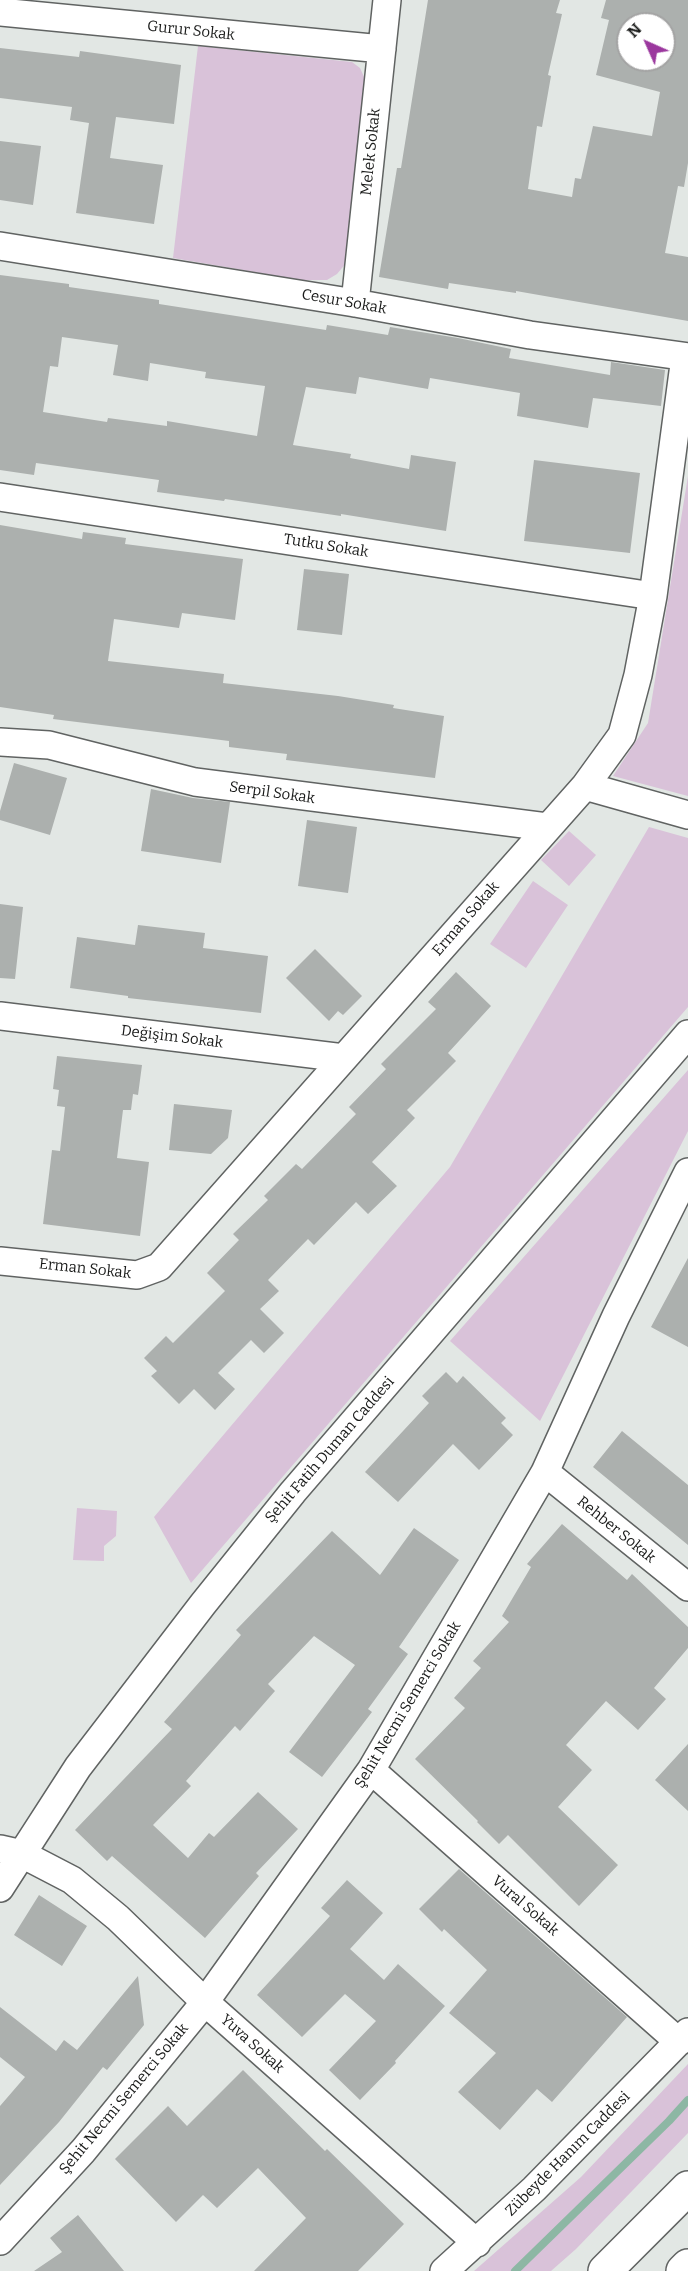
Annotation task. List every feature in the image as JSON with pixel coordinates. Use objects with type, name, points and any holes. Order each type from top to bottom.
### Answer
[{"type":"highway","points":[[605,2271],[688,2188]]},
{"type":"highway","points":[[683,2271],[688,2266]]},
{"type":"street","name":"Melek Sokak","points":[[356,303],[387,0]]},
{"type":"street","name":"Gurur Sokak","points":[[0,12],[382,50]]},
{"type":"street","name":"Cesur Sokak","points":[[0,246],[356,303],[530,335],[686,357]]},
{"type":"street","name":"Erman Sokak","points":[[0,1260],[137,1275],[159,1267],[585,786],[622,735],[638,675],[652,596],[686,357]]},
{"type":"street","name":"Tutku Sokak","points":[[0,497],[652,596]]},
{"type":"street","name":"Serpil Sokak","points":[[0,742],[49,745],[195,782],[351,804],[547,827]]},
{"type":"street","points":[[585,786],[688,815]]},
{"type":"street","name":"Değişim Sokak","points":[[0,1016],[344,1058]]},
{"type":"street","name":"Şehit Fatih Duman Caddesi","points":[[0,1888],[11,1851],[210,1594],[293,1492],[688,1034]]},
{"type":"street","name":"Şehit Necmi Semerci Sokak","points":[[0,2241],[83,2151],[205,2002],[371,1770],[544,1472],[616,1316],[687,1178]]},
{"type":"street","name":"Rehber Sokak","points":[[544,1472],[688,1587]]},
{"type":"street","name":"Vural Sokak","points":[[371,1770],[683,2037]]},
{"type":"street","name":"Yuva Sokak","points":[[11,1851],[72,1880],[118,1918],[205,2002],[477,2243]]},
{"type":"street","name":"Zübeyde Hanım Caddesi","points":[[444,2271],[534,2189],[683,2037]]},
{"type":"shaded area","points":[[198,46],[352,62],[360,68],[365,79],[347,262],[337,274],[327,280],[301,280],[173,258]]},
{"type":"shaded area","points":[[688,476],[688,796],[613,776],[648,723]]},
{"type":"shaded area","points":[[649,827],[688,838],[688,1007],[191,1583],[154,1517],[450,1167]]},
{"type":"shaded area","points":[[569,831],[596,855],[569,886],[541,860]]},
{"type":"shaded area","points":[[533,881],[568,905],[526,968],[490,944]]},
{"type":"shaded area","points":[[688,1070],[688,1131],[540,1421],[450,1341]]},
{"type":"shaded area","points":[[77,1508],[117,1511],[116,1536],[104,1546],[104,1561],[73,1560]]},
{"type":"shaded area","points":[[688,2064],[688,2133],[576,2249],[551,2271],[474,2271],[581,2177]]},
{"type":"building","points":[[428,0],[560,0],[556,13],[562,14],[548,75],[551,76],[542,127],[537,126],[528,189],[572,197],[575,178],[581,179],[593,126],[652,136],[660,92],[596,75],[609,20],[601,18],[606,0],[688,0],[688,163],[684,187],[678,186],[665,253],[688,257],[688,321],[516,291],[516,293],[449,283],[448,289],[379,277],[397,168],[401,168]]},
{"type":"building","points":[[0,48],[79,57],[80,51],[181,65],[174,124],[116,117],[110,158],[163,165],[154,224],[76,213],[89,123],[70,120],[72,107],[0,98]]},
{"type":"building","points":[[0,141],[41,146],[33,205],[0,200]]},
{"type":"building","points":[[0,275],[69,284],[69,287],[159,300],[159,304],[326,330],[327,325],[388,335],[390,327],[458,338],[511,349],[509,358],[610,375],[611,362],[665,370],[661,406],[593,398],[588,428],[517,416],[520,393],[430,378],[428,389],[359,377],[356,394],[306,387],[293,445],[351,454],[350,458],[409,469],[411,455],[456,462],[446,531],[341,514],[341,516],[225,499],[224,501],[157,492],[159,480],[36,463],[34,475],[0,470]],"holes":[[[62,337],[118,345],[113,375],[148,381],[150,363],[206,372],[205,378],[265,386],[257,436],[167,421],[167,426],[108,418],[107,422],[43,412],[50,366],[58,367]]]},
{"type":"building","points":[[534,460],[640,473],[630,553],[524,541]]},
{"type":"building","points":[[0,525],[82,539],[83,532],[126,538],[125,544],[243,559],[235,620],[182,613],[179,628],[114,619],[108,661],[224,674],[223,683],[338,696],[444,716],[435,778],[286,760],[287,754],[229,747],[229,741],[53,719],[54,715],[0,707]]},
{"type":"building","points":[[304,569],[349,574],[342,635],[297,630]]},
{"type":"building","points":[[14,763],[67,778],[50,835],[0,820],[0,811]]},
{"type":"building","points":[[151,789],[193,798],[230,802],[221,863],[141,851]]},
{"type":"building","points":[[307,820],[357,827],[348,893],[298,886]]},
{"type":"building","points":[[0,904],[23,907],[15,979],[0,978]]},
{"type":"building","points":[[138,925],[205,933],[203,948],[268,956],[261,1013],[128,998],[128,996],[70,988],[77,937],[135,945]]},
{"type":"building","points":[[315,949],[362,996],[343,1015],[338,1011],[329,1021],[286,978]]},
{"type":"building","points":[[456,972],[491,1006],[448,1053],[456,1061],[407,1110],[415,1118],[372,1162],[397,1186],[368,1214],[356,1202],[314,1245],[308,1239],[268,1280],[279,1291],[260,1309],[284,1333],[264,1353],[251,1340],[218,1373],[235,1389],[215,1410],[194,1389],[179,1404],[151,1376],[157,1371],[144,1358],[166,1336],[173,1343],[225,1291],[207,1273],[239,1240],[233,1234],[268,1200],[264,1196],[296,1164],[302,1169],[356,1114],[349,1107],[386,1069],[381,1064],[436,1009],[428,1002]]},
{"type":"building","points":[[57,1056],[142,1065],[138,1095],[133,1094],[131,1110],[123,1110],[117,1158],[149,1162],[140,1236],[43,1224],[52,1150],[60,1151],[65,1107],[57,1106],[59,1090],[53,1089]]},
{"type":"building","points":[[174,1104],[232,1110],[228,1138],[211,1154],[169,1150]]},
{"type":"building","points":[[688,1258],[688,1347],[651,1327]]},
{"type":"building","points":[[446,1372],[457,1383],[463,1376],[506,1418],[501,1423],[513,1435],[479,1470],[453,1444],[398,1502],[365,1472],[429,1403],[422,1396]]},
{"type":"building","points":[[622,1431],[688,1485],[688,1545],[593,1467]]},
{"type":"building","points":[[562,1524],[627,1580],[632,1574],[688,1627],[688,1648],[654,1688],[666,1699],[638,1730],[606,1701],[566,1745],[592,1770],[558,1807],[618,1865],[579,1906],[508,1835],[499,1844],[415,1759],[465,1708],[454,1698],[481,1668],[473,1661],[509,1622],[502,1616],[531,1567],[527,1564]]},
{"type":"building","points":[[414,1528],[459,1560],[399,1647],[408,1654],[368,1709],[372,1712],[322,1777],[289,1752],[355,1665],[314,1636],[268,1684],[275,1691],[240,1731],[235,1726],[186,1781],[191,1786],[153,1825],[188,1858],[209,1833],[214,1837],[258,1792],[298,1829],[256,1873],[259,1876],[205,1938],[112,1856],[107,1861],[75,1830],[172,1729],[164,1722],[241,1635],[236,1630],[332,1531],[380,1575]]},
{"type":"building","points":[[688,1744],[688,1811],[655,1780]]},
{"type":"building","points":[[459,1869],[627,2017],[552,2102],[537,2089],[500,2130],[458,2092],[496,2053],[449,2013],[487,1970],[444,1929],[442,1932],[419,1909]]},
{"type":"building","points":[[347,1880],[383,1913],[350,1949],[384,1980],[398,1964],[445,2006],[395,2061],[396,2063],[360,2100],[329,2070],[376,2021],[345,1994],[302,2037],[257,1995],[330,1916],[321,1908]]},
{"type":"building","points":[[39,1895],[87,1926],[62,1966],[14,1935]]},
{"type":"building","points":[[138,1976],[144,2025],[107,2070],[103,2067],[59,2122],[0,2185],[0,2106],[25,2077],[0,2057],[0,2007],[56,2051],[64,2040],[77,2050]]},
{"type":"building","points":[[243,2070],[325,2151],[327,2149],[404,2224],[358,2271],[254,2271],[306,2218],[258,2168],[217,2208],[203,2195],[176,2222],[115,2159],[168,2106],[187,2126]]},
{"type":"building","points":[[78,2215],[124,2271],[34,2271],[62,2252],[50,2238]]},
{"type":"waterway","points":[[515,2271],[688,2100]]}]
